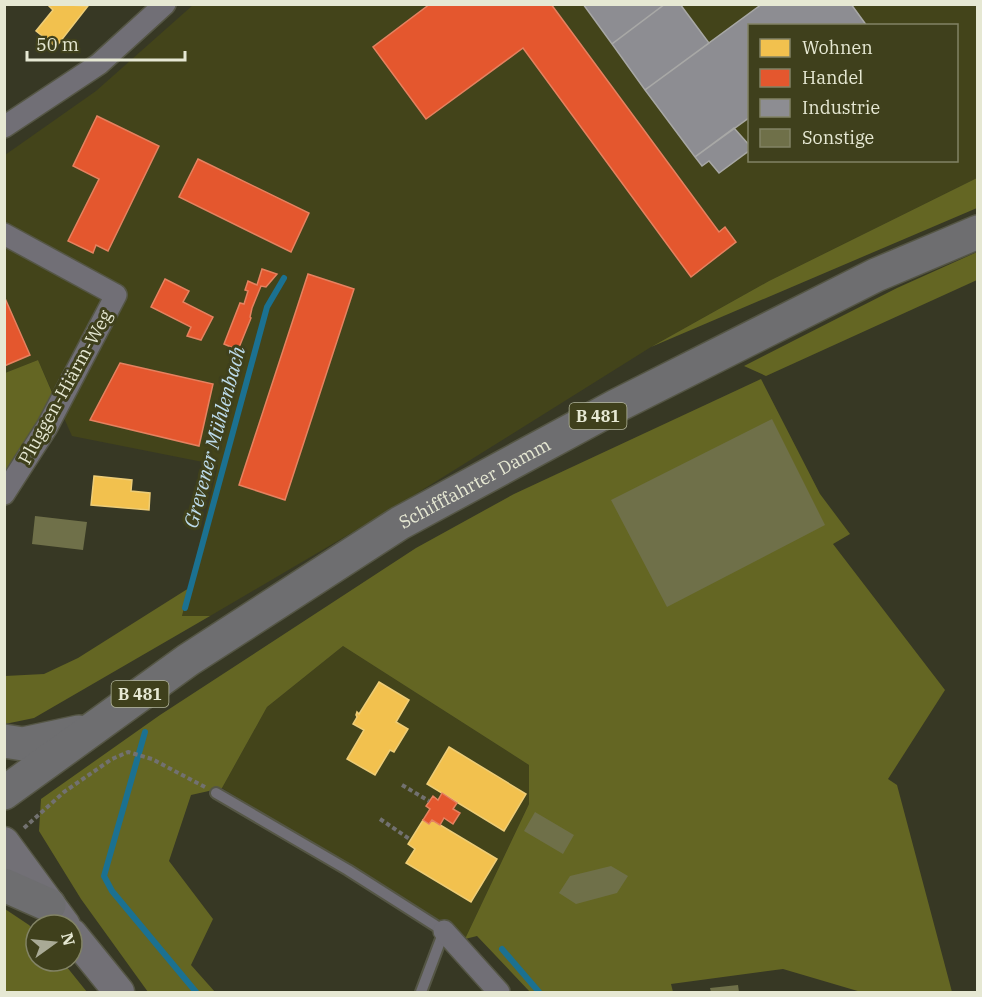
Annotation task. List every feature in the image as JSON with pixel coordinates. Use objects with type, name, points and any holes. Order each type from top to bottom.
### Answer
[{"type":"main road","name":"Schifffahrter Damm","points":[[4,793],[188,660],[400,523],[616,406],[855,286],[978,232]]},
{"type":"main road","name":"B 481","points":[[4,741],[23,744],[63,737],[92,728]]},
{"type":"main road","points":[[4,842],[56,913]]},
{"type":"main road","points":[[4,885],[53,913]]},
{"type":"main road","points":[[84,949],[119,993]]},
{"type":"street","points":[[4,127],[99,64],[153,8]]},
{"type":"street","name":"Pluggen-Hiärm-Weg","points":[[4,234],[116,295],[47,427],[4,494]]},
{"type":"street","points":[[444,931],[499,993]]},
{"type":"lane","points":[[216,794],[348,870],[444,931],[422,993]]},
{"type":"path","points":[[41,812],[73,785],[112,759],[128,752],[152,759],[216,794]]},
{"type":"path","points":[[402,785],[429,801]]},
{"type":"path","points":[[380,819],[411,840]]},
{"type":"shaded area","points":[[193,5],[977,5],[977,178],[769,281],[651,347],[387,512],[210,616],[182,616],[218,465],[72,436],[38,360],[5,373],[5,155],[96,91]]},
{"type":"shaded area","points":[[977,178],[977,208],[651,347],[769,281]]},
{"type":"shaded area","points":[[977,252],[977,280],[766,376],[744,366],[897,288]]},
{"type":"shaded area","points":[[38,360],[54,397],[5,480],[5,373]]},
{"type":"shaded area","points":[[761,379],[820,494],[850,534],[833,544],[945,690],[888,779],[897,785],[952,992],[861,992],[783,969],[671,984],[673,992],[530,992],[477,936],[465,939],[529,804],[529,765],[343,646],[267,707],[222,788],[191,795],[169,861],[213,919],[191,965],[215,992],[148,992],[81,899],[39,831],[41,799],[160,715],[416,548],[514,494]]},
{"type":"shaded area","points":[[189,588],[182,616],[210,616],[34,718],[5,724],[5,676],[44,674],[78,658]]},
{"type":"shaded area","points":[[343,646],[529,765],[529,804],[465,939],[222,788],[267,707]]},
{"type":"shaded area","points":[[5,909],[24,922],[24,973],[72,973],[87,992],[5,992]]},
{"type":"building: Wohnen","points":[[47,4],[88,6],[56,47],[36,31],[53,10]]},
{"type":"building: Wohnen","points":[[94,476],[132,480],[131,491],[150,493],[149,510],[91,505]]},
{"type":"building: Wohnen","points":[[379,682],[409,700],[396,722],[408,729],[394,752],[390,750],[375,775],[347,759],[364,730],[353,724],[357,712],[359,714]]},
{"type":"building: Wohnen","points":[[449,747],[526,794],[504,831],[427,784]]},
{"type":"building: Wohnen","points":[[423,820],[429,824],[432,820],[497,859],[471,902],[406,863],[415,849],[408,844]]},
{"type":"building: Handel","points":[[430,4],[551,4],[719,232],[725,227],[736,242],[691,277],[523,48],[426,119],[373,47]]},
{"type":"building: Handel","points":[[97,116],[159,146],[108,251],[96,245],[93,253],[68,241],[99,179],[73,166]]},
{"type":"building: Handel","points":[[198,159],[309,213],[291,252],[179,197]]},
{"type":"building: Handel","points":[[262,269],[277,274],[266,287],[261,286],[238,350],[224,344],[240,303],[244,304],[248,281],[257,285]]},
{"type":"building: Handel","points":[[308,274],[354,289],[285,500],[239,485]]},
{"type":"building: Handel","points":[[165,279],[189,291],[183,302],[213,317],[201,340],[187,336],[191,327],[151,307]]},
{"type":"building: Handel","points":[[4,296],[30,355],[4,366]]},
{"type":"building: Handel","points":[[120,363],[213,384],[199,446],[90,420]]},
{"type":"building: Handel","points":[[442,793],[457,803],[453,809],[460,813],[453,824],[444,818],[440,825],[432,820],[429,824],[423,820],[430,809],[426,806],[433,796],[438,800]]},
{"type":"building: Industrie","points":[[583,4],[665,4],[612,44]]},
{"type":"building: Industrie","points":[[665,4],[680,4],[709,43],[645,90],[612,44]]},
{"type":"building: Industrie","points":[[762,4],[851,4],[866,24],[748,24],[748,118],[695,157],[645,90]]},
{"type":"building: Industrie","points":[[734,128],[748,144],[748,151],[719,173],[709,161],[702,166],[695,157]]},
{"type":"building: Sonstige","points":[[772,419],[825,525],[667,607],[611,500]]},
{"type":"building: Sonstige","points":[[35,516],[87,522],[83,550],[32,544]]},
{"type":"building: Sonstige","points":[[535,812],[574,835],[563,854],[524,831]]},
{"type":"building: Sonstige","points":[[611,866],[628,876],[617,893],[576,904],[559,893],[570,876]]},
{"type":"building: Sonstige","points":[[738,985],[739,992],[711,992],[710,988]]},
{"type":"waterway","name":"Grevener Mühlenbach","points":[[185,608],[267,307],[284,278]]},
{"type":"waterway","name":"Grevener Mühlenbach","points":[[145,732],[104,876],[112,891],[196,992]]},
{"type":"waterway","points":[[502,949],[539,992]]}]
